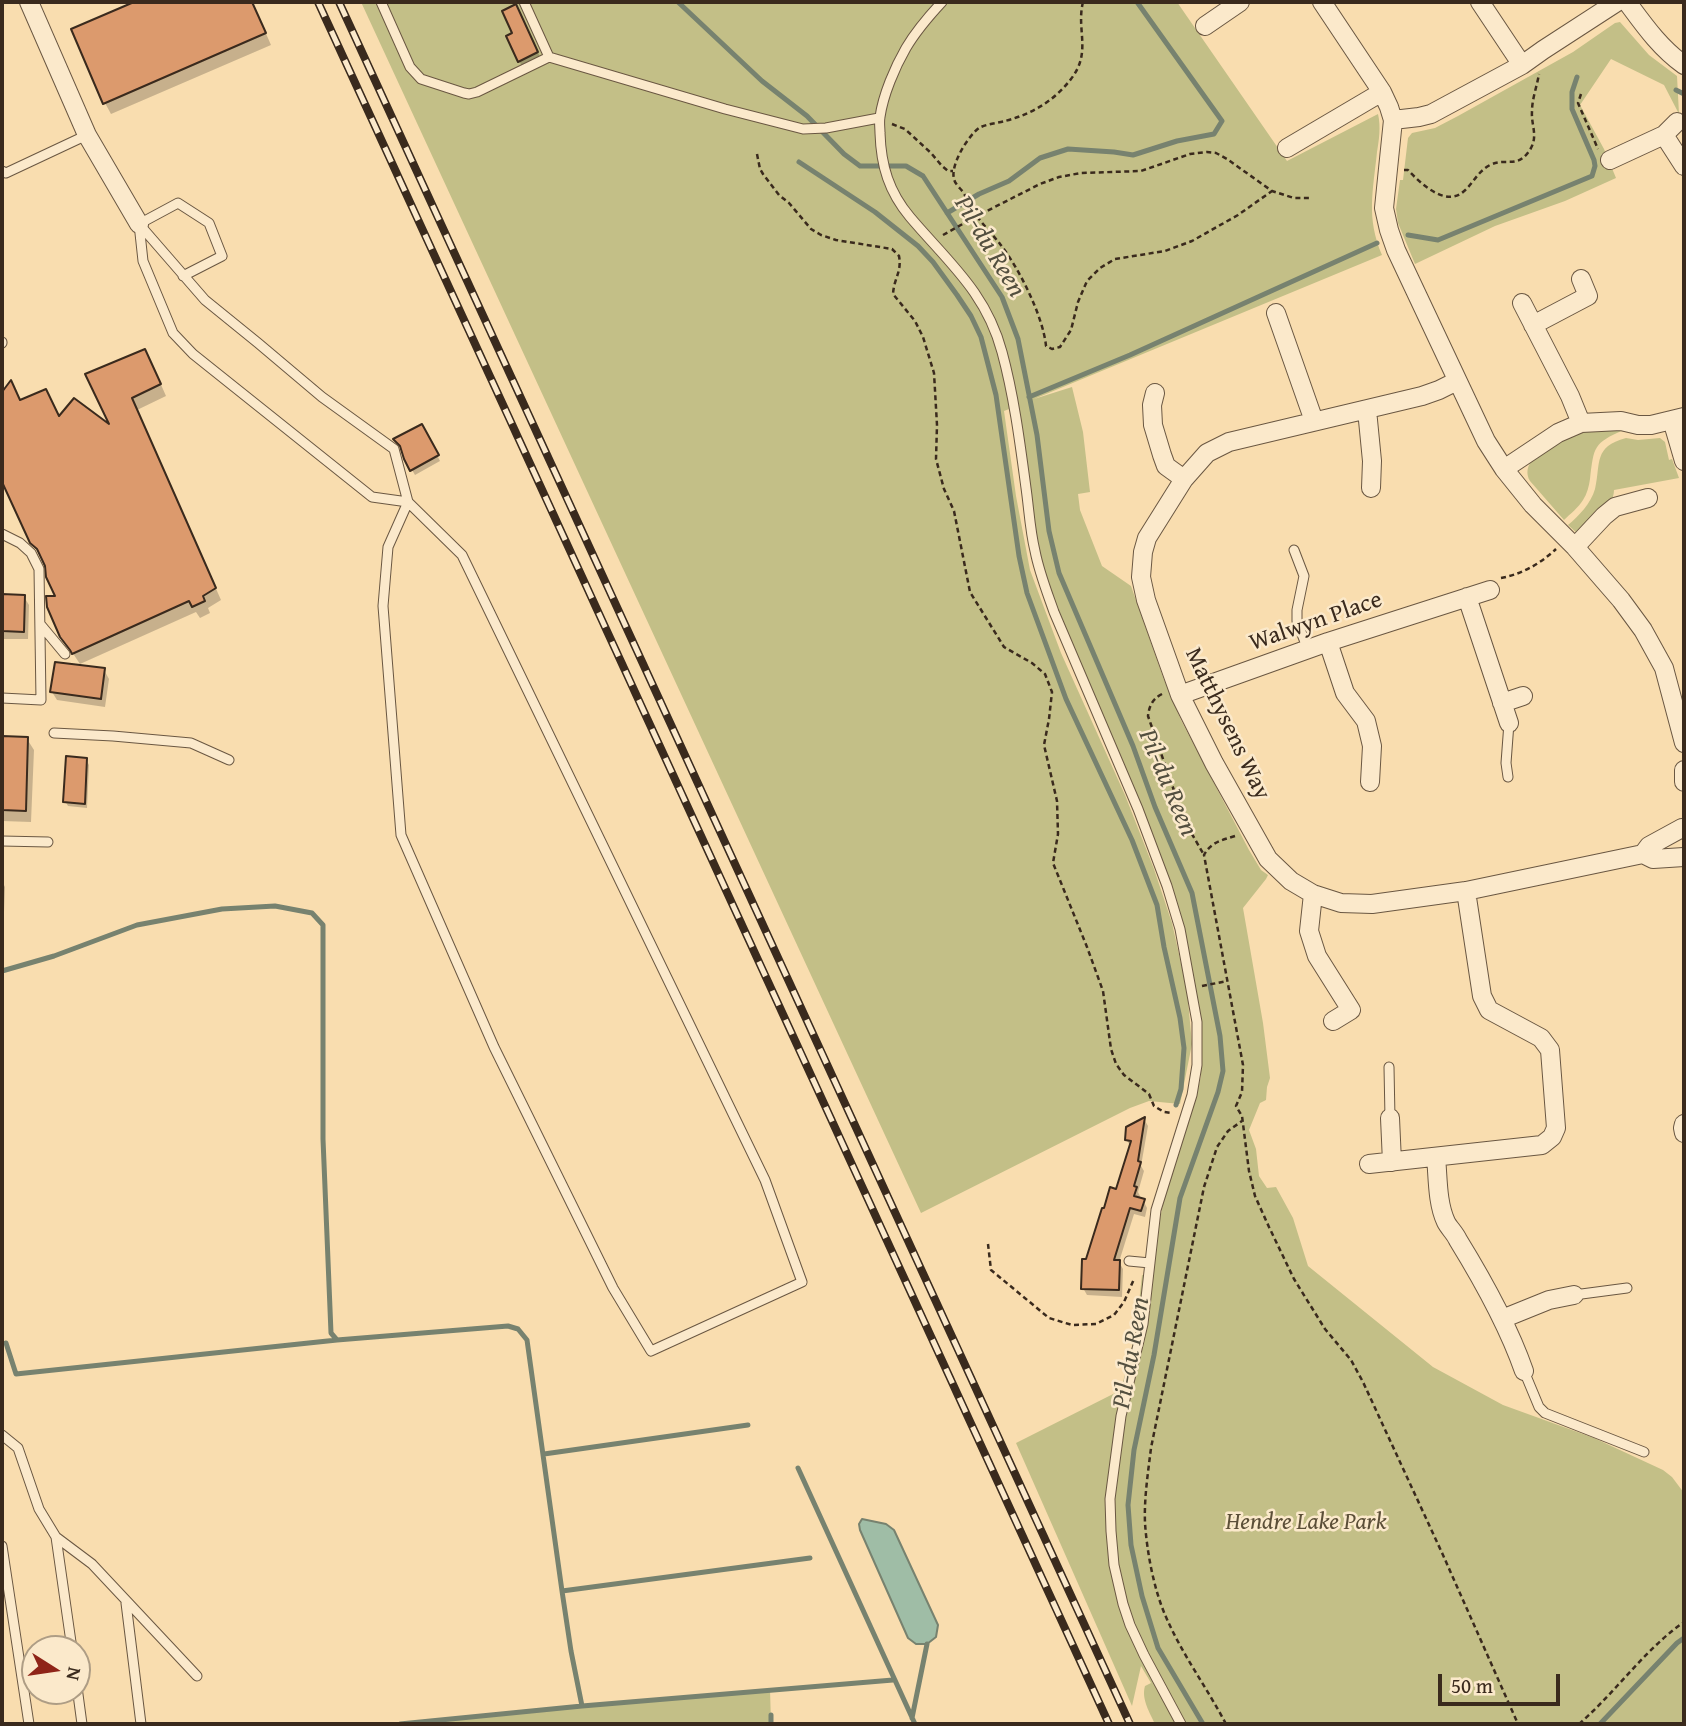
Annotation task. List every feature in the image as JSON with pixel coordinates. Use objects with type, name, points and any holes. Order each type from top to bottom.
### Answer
[{"type":"street","points":[[29,2],[87,135],[139,224]]},
{"type":"street","points":[[1205,26],[1240,2]]},
{"type":"street","points":[[1322,2],[1382,92],[1389,107],[1393,120],[1384,208],[1389,230],[1486,441],[1533,505],[1571,543],[1621,600],[1643,630],[1664,668],[1680,707],[1684,743]]},
{"type":"street","points":[[1480,2],[1522,65]]},
{"type":"street","points":[[1393,120],[1432,114],[1522,65],[1618,2]]},
{"type":"street","points":[[1626,2],[1651,35],[1684,65]]},
{"type":"street","points":[[1287,148],[1382,92]]},
{"type":"street","points":[[1609,160],[1671,128],[1684,166]]},
{"type":"street","points":[[1532,325],[1588,296],[1581,279]]},
{"type":"street","points":[[1522,303],[1581,423]]},
{"type":"street","points":[[1276,313],[1314,421]]},
{"type":"street","name":"Matthysens Way","points":[[1457,381],[1422,396],[1229,442],[1208,453],[1184,479],[1147,537],[1141,566],[1146,600],[1179,691],[1214,763],[1269,859],[1291,881],[1314,894],[1340,903],[1372,904],[1466,891],[1643,854],[1653,859],[1684,857]]},
{"type":"street","points":[[1155,393],[1152,405],[1153,425],[1162,455],[1166,466],[1184,479]]},
{"type":"street","points":[[1367,410],[1372,461],[1371,488]]},
{"type":"street","points":[[1504,469],[1558,433],[1581,423],[1622,421],[1651,425],[1678,419],[1684,461]]},
{"type":"street","points":[[1571,543],[1615,507],[1648,498]]},
{"type":"street","name":"Walwyn Place","points":[[1179,691],[1490,590]]},
{"type":"street","points":[[1467,597],[1509,723]]},
{"type":"street","points":[[1328,642],[1345,693],[1366,721],[1372,746],[1380,762],[1370,782]]},
{"type":"street","points":[[1502,704],[1523,696]]},
{"type":"street","points":[[1684,770],[1684,782]]},
{"type":"street","name":"Matthysens Way","points":[[1643,854],[1649,846],[1683,827]]},
{"type":"street","points":[[1369,1164],[1542,1145],[1552,1137],[1556,1128],[1550,1050],[1541,1038],[1489,1010],[1482,996],[1466,891]]},
{"type":"street","points":[[1314,894],[1309,931],[1317,956],[1351,1010],[1333,1021]]},
{"type":"street","points":[[1390,1118],[1392,1162]]},
{"type":"street","points":[[1684,1124],[1684,1133]]},
{"type":"street","points":[[1436,1157],[1440,1201],[1445,1221],[1458,1238],[1502,1319],[1524,1371]]},
{"type":"street","points":[[1502,1319],[1549,1300],[1574,1295]]},
{"type":"lane","points":[[381,2],[410,67],[416,74],[421,79],[464,93],[477,92],[548,57],[803,129],[826,128],[879,118]]},
{"type":"lane","points":[[524,2],[548,57]]},
{"type":"lane","points":[[942,2],[907,47],[894,72],[879,118],[886,176],[894,195],[909,215],[979,297],[992,323],[1011,390],[1035,552],[1043,581],[1059,625],[1138,809],[1167,886],[1180,929],[1194,1000],[1198,1046],[1194,1085],[1156,1210],[1143,1324],[1126,1390],[1110,1499],[1114,1565],[1123,1604],[1158,1684],[1181,1724]]},
{"type":"lane","points":[[2,171],[6,173],[87,135]]},
{"type":"lane","points":[[139,224],[178,203],[209,223],[222,256],[183,276]]},
{"type":"lane","points":[[139,224],[205,300],[322,397],[394,449],[408,502],[462,555],[765,1180],[802,1282],[651,1352],[613,1288],[494,1047],[401,835],[383,606],[388,547],[408,502]]},
{"type":"lane","points":[[139,224],[143,261],[173,333],[193,354],[372,497],[408,502]]},
{"type":"lane","points":[[2,534],[32,553],[39,569],[41,700],[2,698]]},
{"type":"lane","points":[[1294,550],[1304,576],[1297,621],[1308,650]]},
{"type":"lane","points":[[40,624],[65,654]]},
{"type":"lane","points":[[1508,777],[1506,763],[1509,723]]},
{"type":"lane","points":[[54,733],[191,743],[229,760]]},
{"type":"lane","points":[[2,841],[48,842]]},
{"type":"lane","points":[[1389,1067],[1390,1118]]},
{"type":"lane","points":[[1133,1261],[1150,1263]]},
{"type":"lane","points":[[1574,1295],[1627,1289]]},
{"type":"lane","points":[[1524,1371],[1539,1406],[1545,1413],[1644,1452]]},
{"type":"lane","points":[[2,1435],[18,1448],[39,1509],[56,1537],[92,1564],[197,1676]]},
{"type":"lane","points":[[56,1537],[70,1635]]},
{"type":"lane","points":[[2,1546],[29,1724]]},
{"type":"lane","points":[[126,1601],[141,1724]]},
{"type":"lane","points":[[79,1705],[82,1724]]},
{"type":"path","points":[[1083,2],[1080,13],[1083,56],[1073,77],[1051,102],[1024,117],[980,128],[956,159],[953,171],[954,180],[976,216],[1003,248],[1030,294],[1045,332],[1046,346],[1052,349],[1060,346],[1071,330],[1087,281],[1100,268],[1115,259],[1165,251],[1192,240],[1238,215],[1272,191]]},
{"type":"path","points":[[1401,169],[1408,170],[1442,196],[1452,197],[1464,191],[1486,167],[1498,162],[1517,162],[1523,159],[1535,140],[1532,110],[1541,64]]},
{"type":"path","points":[[1581,94],[1578,103],[1600,153],[1609,160]]},
{"type":"path","points":[[879,118],[905,129],[942,166],[953,171]]},
{"type":"path","points":[[948,233],[976,216],[1059,177],[1082,173],[1141,171],[1190,154],[1207,152],[1227,159],[1272,191],[1294,198],[1309,198]]},
{"type":"path","points":[[757,153],[763,174],[811,229],[836,240],[892,249],[900,256],[901,266],[893,283],[893,294],[915,321],[934,373],[936,459],[944,489],[954,511],[970,592],[1004,648],[1032,663],[1045,674],[1052,692],[1044,746],[1057,801],[1058,834],[1053,863],[1103,991],[1111,1049],[1116,1064],[1124,1075],[1149,1094],[1154,1106],[1164,1112],[1186,1114]]},
{"type":"path","points":[[1490,590],[1487,580],[1532,568],[1571,543]]},
{"type":"path","points":[[1179,691],[1158,696],[1149,706],[1148,716],[1185,822],[1204,855],[1243,1065],[1242,1091],[1236,1105],[1242,1116],[1255,1196],[1294,1279],[1325,1329],[1351,1360],[1363,1382],[1518,1724]]},
{"type":"path","points":[[1204,855],[1214,843],[1252,831]]},
{"type":"path","points":[[1200,986],[1227,981]]},
{"type":"path","points":[[1226,1724],[1210,1693],[1185,1656],[1165,1616],[1152,1571],[1145,1510],[1151,1448],[1204,1187],[1217,1147],[1228,1131],[1242,1121]]},
{"type":"path","points":[[988,1244],[990,1270],[1049,1318],[1072,1325],[1096,1324],[1114,1315],[1124,1302],[1134,1280],[1133,1261]]},
{"type":"path","points":[[1578,1724],[1654,1647],[1684,1622]]},
{"type":"green space","name":"Hendre Lake Park","points":[[361,2],[1177,2],[1287,161],[1378,114],[1379,133],[1372,216],[1382,255],[1034,399],[1072,387],[1083,432],[1090,492],[1078,494],[1080,510],[1102,566],[1131,586],[1181,720],[1249,850],[1261,870],[1268,875],[1243,908],[1270,1078],[1266,1100],[1260,1103],[1249,1130],[1256,1149],[1259,1176],[1267,1188],[1276,1187],[1293,1218],[1308,1266],[1433,1367],[1503,1405],[1594,1438],[1663,1470],[1672,1477],[1684,1493],[1684,1724],[1155,1724],[1144,1696],[1145,1686],[1151,1683],[1141,1666],[1132,1706],[1016,1443],[1121,1390],[1136,1330],[1142,1275],[1151,1277],[1167,1185],[1201,1076],[1200,1015],[1184,931],[1171,883],[1054,601],[1039,553],[1017,406],[1004,411],[1030,570],[1061,653],[1125,795],[1154,869],[1172,923],[1187,990],[1192,1044],[1180,1104],[1149,1101],[1130,1108],[921,1213]]},
{"type":"green space","points":[[1620,22],[1649,55],[1677,76],[1679,114],[1664,85],[1611,59],[1580,105],[1616,178],[1565,201],[1495,226],[1415,264],[1398,223],[1396,209],[1408,138],[1412,133],[1435,128],[1458,116],[1573,52]]},
{"type":"green space","points":[[1594,429],[1624,430],[1597,447],[1586,495],[1564,520],[1530,481],[1528,471],[1531,462],[1549,447]]},
{"type":"green space","points":[[1626,438],[1660,438],[1665,442],[1669,460],[1672,459],[1679,478],[1614,490],[1606,509],[1579,535],[1568,525],[1584,509],[1593,494],[1600,457],[1608,446]]},
{"type":"green space","points":[[770,1689],[771,1724],[400,1724],[510,1712]]},
{"type":"shaded area","points":[[862,1519],[886,1524],[894,1530],[938,1625],[936,1637],[927,1644],[916,1644],[908,1638],[860,1530]]},
{"type":"building","points":[[134,2],[252,2],[266,33],[103,104],[71,29]]},
{"type":"building","points":[[516,4],[538,52],[518,62],[506,36],[512,33],[502,11]]},
{"type":"building","points":[[145,349],[161,384],[132,398],[216,588],[203,596],[205,601],[192,607],[189,601],[72,654],[60,637],[47,607],[46,596],[55,596],[46,577],[45,566],[37,549],[30,543],[2,482],[2,392],[11,380],[20,400],[46,389],[59,416],[74,398],[109,424],[85,374]]},
{"type":"building","points":[[422,424],[439,455],[410,471],[400,446],[393,439]]},
{"type":"building","points":[[2,594],[25,595],[24,632],[2,631]]},
{"type":"building","points":[[55,662],[105,668],[101,699],[50,692]]},
{"type":"building","points":[[2,736],[28,737],[26,811],[2,810]]},
{"type":"building","points":[[66,756],[87,758],[85,804],[63,802]]},
{"type":"building","points":[[1145,1117],[1138,1161],[1141,1162],[1134,1196],[1145,1199],[1141,1211],[1130,1208],[1114,1260],[1120,1260],[1119,1290],[1081,1289],[1082,1259],[1086,1259],[1110,1187],[1116,1189],[1131,1141],[1125,1140],[1126,1127]]},
{"type":"waterway","name":"Pil-du Reen","points":[[678,2],[762,81],[807,116],[844,154],[860,166],[906,166],[923,176],[1002,297],[1018,339],[1037,435],[1049,531],[1059,573],[1192,893],[1220,1036],[1223,1071],[1180,1198],[1154,1355],[1134,1450],[1128,1505],[1131,1545],[1142,1596],[1158,1648],[1203,1724]]},
{"type":"waterway","points":[[947,213],[979,194],[1009,181],[1040,158],[1068,149],[1133,155],[1177,141],[1214,134],[1222,121],[1137,2]]},
{"type":"waterway","points":[[1408,235],[1438,240],[1592,176],[1594,160],[1572,109],[1572,92],[1577,77]]},
{"type":"waterway","points":[[1676,90],[1684,94]]},
{"type":"waterway","points":[[799,162],[875,212],[918,246],[957,295],[981,337],[996,395],[1019,556],[1027,593],[1066,699],[1132,840],[1157,905],[1184,1048],[1181,1089],[1176,1105]]},
{"type":"waterway","points":[[1029,397],[1130,355],[1377,243]]},
{"type":"waterway","points":[[2,971],[54,956],[137,925],[222,909],[275,906],[312,913],[323,925],[323,1139],[331,1333],[337,1340],[508,1326],[518,1329],[527,1340],[571,1651],[582,1706]]},
{"type":"waterway","points":[[6,1343],[16,1374],[337,1340]]},
{"type":"waterway","points":[[544,1454],[748,1425]]},
{"type":"waterway","points":[[798,1468],[915,1724]]},
{"type":"waterway","points":[[562,1591],[810,1558]]},
{"type":"waterway","points":[[1600,1724],[1684,1638]]},
{"type":"waterway","points":[[912,1718],[927,1644]]},
{"type":"waterway","points":[[400,1724],[893,1680]]},
{"type":"waterway","points":[[771,1715],[771,1724]]},
{"type":"railway","points":[[318,2],[1109,1724]]},
{"type":"railway","points":[[339,2],[1130,1724]]}]
